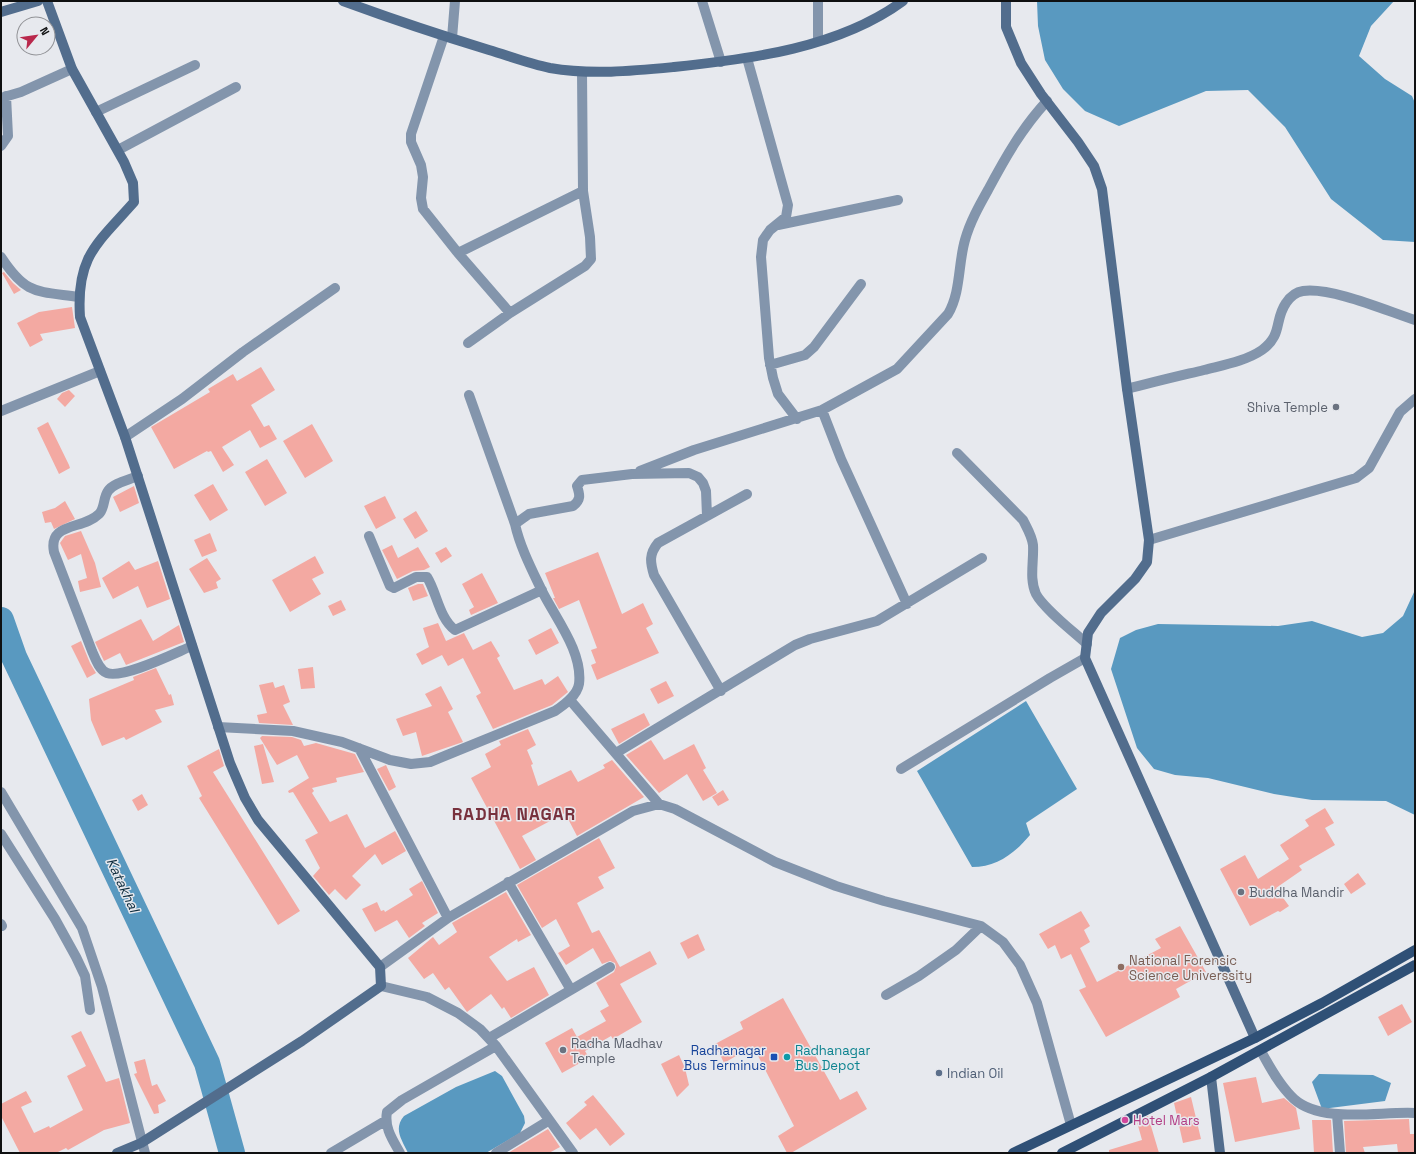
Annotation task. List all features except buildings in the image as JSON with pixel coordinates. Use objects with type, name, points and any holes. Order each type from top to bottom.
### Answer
[{"type":"main road","points":[[1013,1153],[1071,1124],[1255,1038],[1322,1003],[1415,950]]},
{"type":"main road","points":[[1062,1153],[1262,1051],[1415,965]]},
{"type":"street","points":[[1,12],[38,1]]},
{"type":"street","points":[[47,1],[72,69],[118,150],[133,183],[134,202],[92,248],[83,268],[78,297],[80,317],[125,437],[230,763],[245,798],[258,820],[380,967],[381,986]]},
{"type":"street","points":[[343,1],[448,37],[549,68],[582,72],[627,72],[747,58],[818,40],[864,24],[903,1]]},
{"type":"street","points":[[455,1],[448,37],[411,134],[410,142],[421,165],[423,177],[421,198],[423,209],[458,253],[510,312]]},
{"type":"street","points":[[702,1],[721,62]]},
{"type":"street","points":[[818,1],[818,40]]},
{"type":"street","points":[[1006,1],[1006,27],[1013,47],[1021,63],[1094,166],[1102,189],[1127,388],[1149,540],[1147,562],[1135,579],[1101,613],[1088,633],[1085,658],[1255,1038]]},
{"type":"street","points":[[747,58],[782,190],[788,205],[786,217],[770,230],[763,240],[761,257],[770,365],[778,394],[797,419]]},
{"type":"street","points":[[96,112],[195,65]]},
{"type":"street","points":[[1,146],[8,136],[3,97],[21,92],[72,69]]},
{"type":"street","points":[[468,343],[510,312],[585,266],[591,259],[590,237],[583,191],[582,72]]},
{"type":"street","points":[[118,150],[236,87]]},
{"type":"street","points":[[632,474],[694,450],[822,410],[897,369],[948,314],[953,304],[961,255],[973,218],[1007,154],[1035,114],[1047,101]]},
{"type":"street","points":[[458,253],[583,191]]},
{"type":"street","points":[[776,225],[898,200]]},
{"type":"street","points":[[1,257],[16,278],[26,286],[38,291],[78,297]]},
{"type":"street","points":[[770,365],[805,355],[814,347],[861,284]]},
{"type":"street","points":[[125,437],[187,396],[243,352],[335,288]]},
{"type":"street","points":[[1127,388],[1222,365],[1261,351],[1274,340],[1286,304],[1294,295],[1304,291],[1325,293],[1353,299],[1415,320]]},
{"type":"street","points":[[1,411],[100,371]]},
{"type":"street","points":[[218,727],[293,731],[324,737],[359,748],[372,755],[411,764],[430,762],[555,711],[570,700],[579,685],[578,664],[570,644],[542,590],[518,536],[469,395]]},
{"type":"street","points":[[1149,540],[1356,478],[1369,468],[1400,412],[1415,399]]},
{"type":"street","points":[[822,410],[841,459],[907,604]]},
{"type":"street","points":[[957,453],[1023,520],[1029,530],[1033,545],[1032,567],[1036,594],[1043,603],[1087,644]]},
{"type":"street","points":[[515,524],[529,514],[573,506],[578,502],[580,496],[577,486],[582,480],[632,474],[689,473],[698,477],[706,491],[707,516]]},
{"type":"street","points":[[138,476],[114,486],[108,491],[103,507],[99,514],[92,520],[62,531],[54,536],[52,543],[54,552],[92,651],[98,664],[106,673],[116,675],[128,672],[192,646]]},
{"type":"street","points":[[721,691],[663,594],[650,562],[652,550],[658,543],[747,494]]},
{"type":"street","points":[[369,536],[390,586],[394,588],[416,577],[426,577],[445,618],[455,630],[542,590]]},
{"type":"street","points":[[616,753],[796,645],[810,639],[877,621],[982,558]]},
{"type":"street","points":[[901,769],[1085,658]]},
{"type":"street","points":[[570,700],[659,804],[675,809],[774,862],[836,886],[884,901],[981,926],[1003,942],[1020,965],[1037,1003],[1071,1124]]},
{"type":"street","points":[[359,748],[448,918]]},
{"type":"street","points":[[1,792],[82,928],[102,987],[141,1143],[145,1153]]},
{"type":"street","points":[[380,967],[448,918],[508,882],[634,811],[659,804]]},
{"type":"street","points":[[1,834],[55,919],[86,976],[90,1010]]},
{"type":"street","points":[[508,882],[571,990]]},
{"type":"street","points":[[886,995],[919,976],[956,950],[981,926]]},
{"type":"street","points":[[489,1038],[610,967]]},
{"type":"street","points":[[117,1153],[141,1143],[302,1041],[381,986],[427,997],[458,1013],[480,1029],[496,1046],[548,1121],[573,1153]]},
{"type":"street","points":[[400,1153],[388,1132],[385,1121],[387,1112],[393,1106],[496,1046]]},
{"type":"street","points":[[1262,1051],[1279,1082],[1295,1100],[1310,1109],[1337,1114],[1415,1113]]},
{"type":"street","points":[[1211,1078],[1220,1153]]},
{"type":"street","points":[[1337,1114],[1340,1153]]},
{"type":"street","points":[[332,1153],[385,1121]]},
{"type":"street","points":[[496,1153],[548,1121]]},
{"type":"water","points":[[1037,1],[1394,1],[1371,26],[1359,56],[1385,79],[1412,96],[1415,103],[1415,242],[1383,240],[1331,199],[1285,127],[1248,90],[1206,91],[1119,126],[1085,111],[1063,89],[1045,60],[1038,26]]},
{"type":"water","points":[[1415,590],[1415,815],[1386,801],[1312,800],[1274,794],[1208,778],[1175,775],[1154,769],[1137,748],[1111,669],[1120,638],[1136,630],[1158,624],[1278,626],[1312,621],[1362,637],[1383,633],[1403,616]]},
{"type":"water","points":[[1026,701],[1077,789],[1026,823],[1030,835],[1012,853],[990,865],[972,867],[917,771]]},
{"type":"water","points":[[495,1071],[502,1076],[524,1116],[525,1123],[520,1133],[486,1153],[408,1153],[401,1139],[399,1130],[399,1125],[404,1116],[456,1087]]},
{"type":"water","points":[[1319,1074],[1373,1075],[1391,1083],[1385,1101],[1322,1109],[1312,1082]]},
{"type":"waterway","name":"Katakhal","points":[[1,620],[14,657],[207,1063],[232,1153]]},
{"type":"place","name":"Shiva Temple","points":[[1336,407]]},
{"type":"place","name":"Buddha Mandir","points":[[1241,892]]},
{"type":"place","name":"National Forensic Science Universsity","points":[[1121,967]]},
{"type":"place","name":"Radha Madhav Temple","points":[[563,1050]]},
{"type":"place","name":"Radhanagar Bus Terminus","points":[[774,1057]]},
{"type":"place","name":"Radhanagar Bus Depot","points":[[787,1057]]},
{"type":"place","name":"Indian Oil","points":[[939,1073]]},
{"type":"place","name":"Hotel Mars","points":[[1125,1120]]},
{"type":"district","name":"RADHA NAGAR","points":[[514,814]]}]
